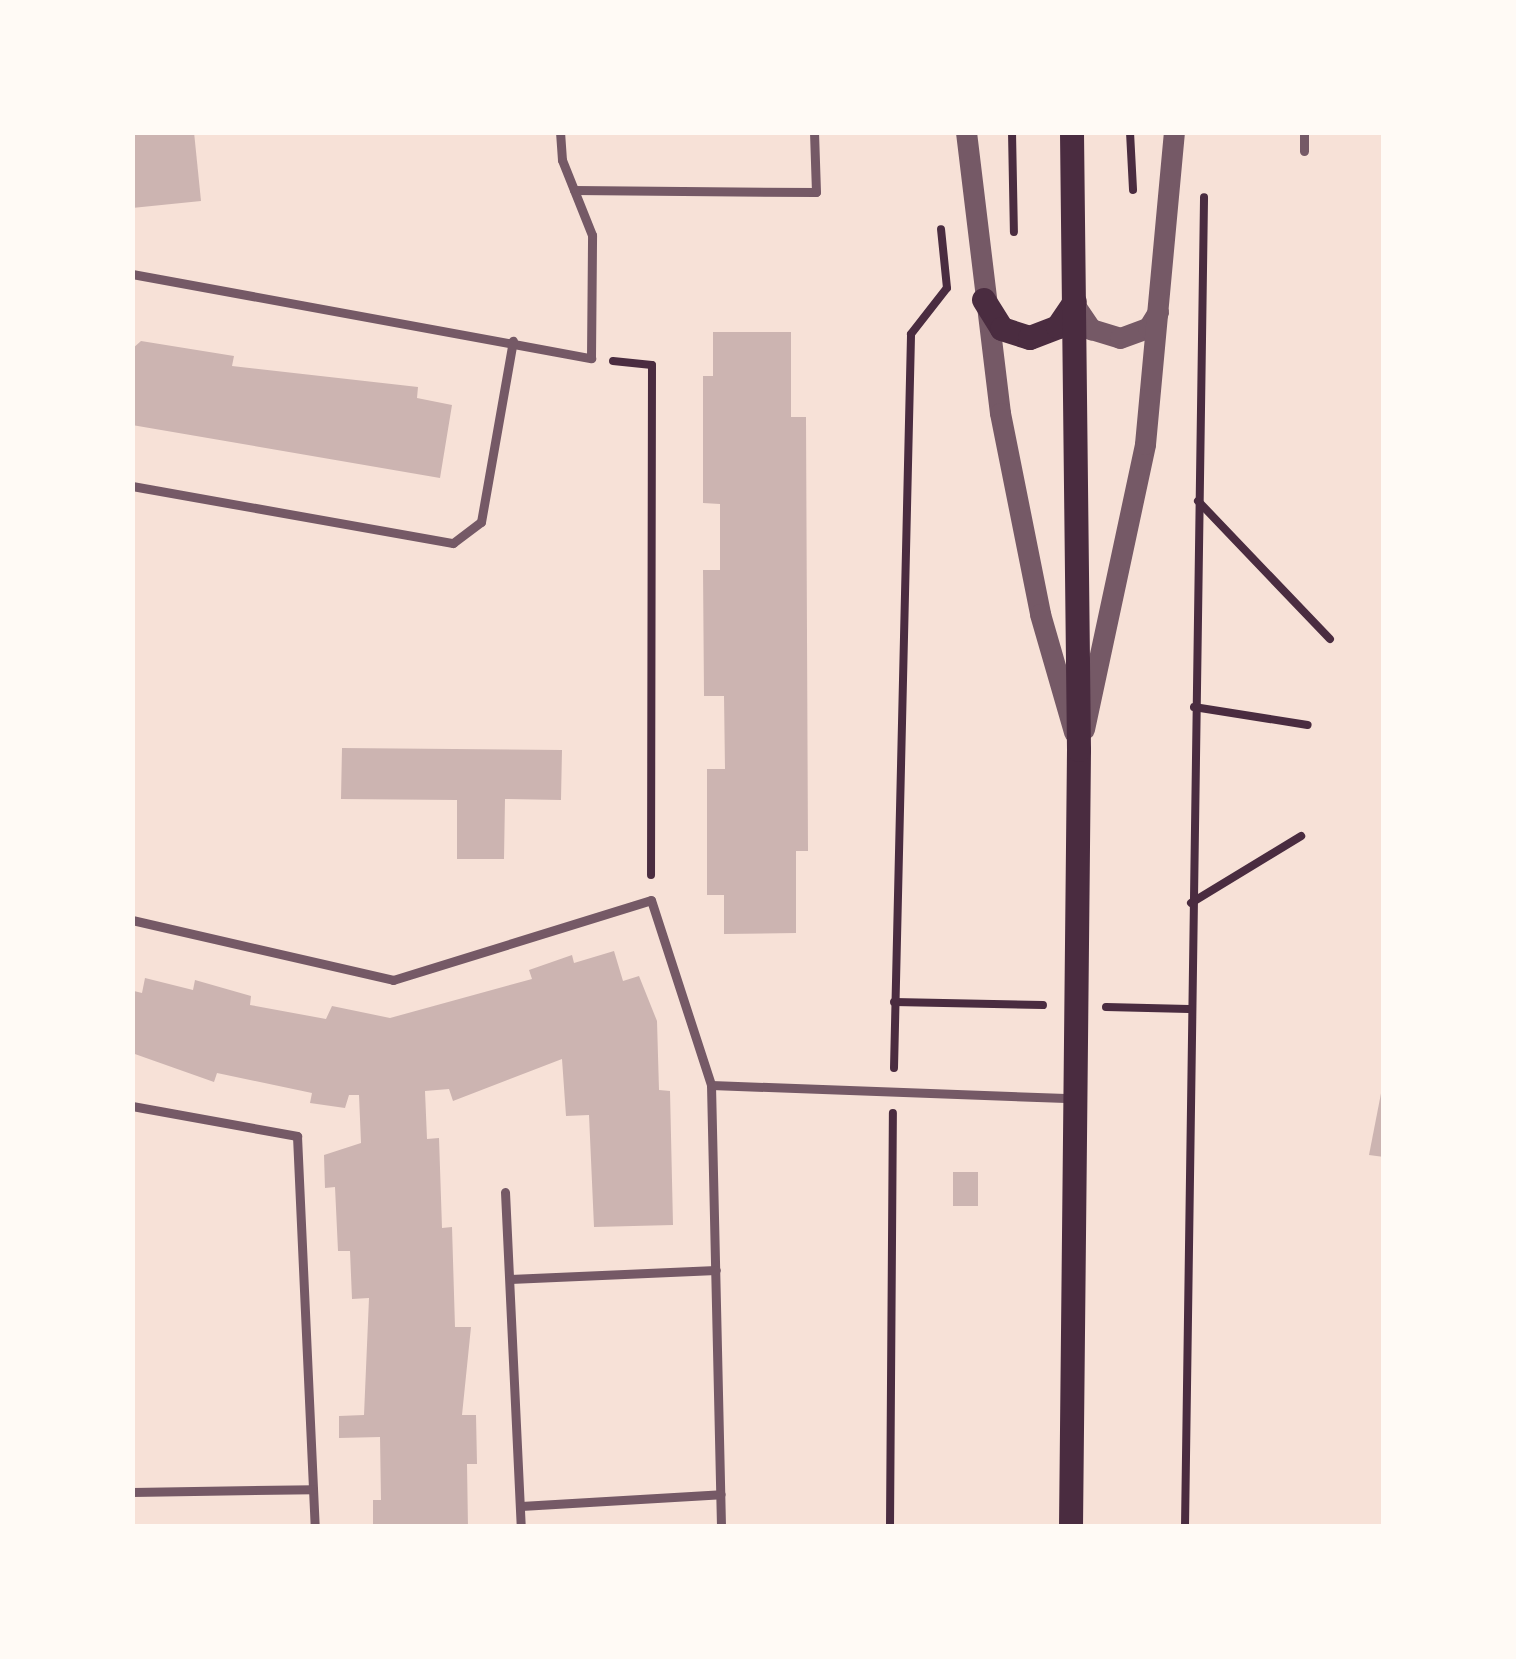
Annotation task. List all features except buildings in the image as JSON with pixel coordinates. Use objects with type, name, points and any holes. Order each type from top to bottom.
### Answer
[{"type":"main road","points":[[1071,1527],[1079,750],[1072,132]]},
{"type":"main road","points":[[984,299],[1002,329],[1030,338],[1058,327],[1076,303]]},
{"type":"street","points":[[966,132],[984,299],[1040,614],[1079,750]]},
{"type":"street","points":[[1079,750],[1121,578],[1159,311],[1174,132]]},
{"type":"street","points":[[1076,303],[1091,329],[1120,338],[1148,328],[1159,311]]},
{"type":"lane","points":[[132,274],[591,358],[592,235],[574,190],[560,132]]},
{"type":"lane","points":[[574,190],[816,192],[814,132]]},
{"type":"lane","points":[[1304,132],[1304,151]]},
{"type":"lane","points":[[132,486],[453,543],[481,522],[513,341]]},
{"type":"lane","points":[[132,920],[393,980],[651,900],[711,1085],[722,1527]]},
{"type":"lane","points":[[711,1085],[1073,1098]]},
{"type":"lane","points":[[132,1106],[297,1136],[315,1527]]},
{"type":"lane","points":[[505,1192],[521,1527]]},
{"type":"lane","points":[[509,1279],[716,1270]]},
{"type":"lane","points":[[132,1492],[313,1489]]},
{"type":"lane","points":[[521,1506],[721,1494]]},
{"type":"path","points":[[1185,1527],[1204,176]]},
{"type":"path","points":[[890,1527],[893,1091],[910,334],[947,288],[940,218]]},
{"type":"path","points":[[591,358],[652,365],[651,900]]},
{"type":"path","points":[[1198,501],[1330,639]]},
{"type":"path","points":[[1194,707],[1307,724]]},
{"type":"path","points":[[1191,903],[1301,836]]}]
